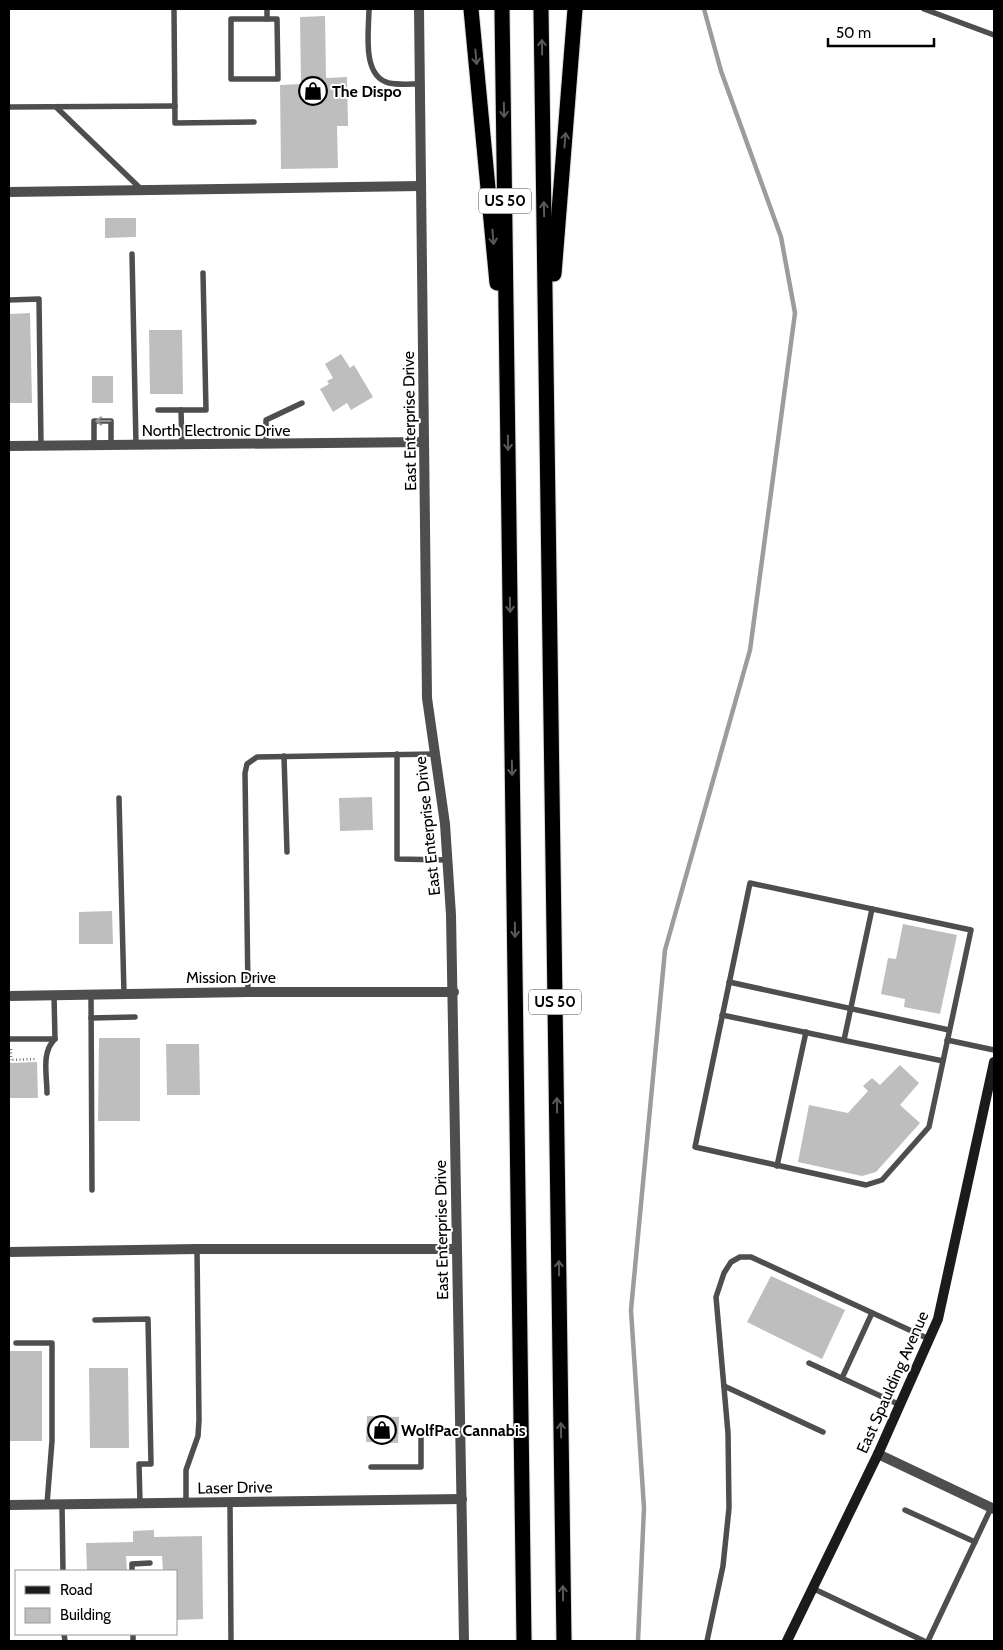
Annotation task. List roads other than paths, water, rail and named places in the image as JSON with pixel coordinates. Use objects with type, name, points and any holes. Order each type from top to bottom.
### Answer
[{"type":"highway","points":[[471,9],[508,394]]},
{"type":"highway","name":"US 50","points":[[502,9],[524,1641]]},
{"type":"highway","name":"US 50","points":[[542,9],[564,1641]]},
{"type":"highway","points":[[547,363],[575,9]]},
{"type":"street","name":"East Enterprise Drive","points":[[419,9],[427,698],[448,860],[454,992],[456,1249],[462,1431],[464,1641]]},
{"type":"street","points":[[9,192],[421,186]]},
{"type":"street","name":"North Electronic Drive","points":[[9,446],[424,442]]},
{"type":"street","name":"Mission Drive","points":[[9,996],[248,992],[454,992]]},
{"type":"street","name":"East Spaulding Avenue","points":[[787,1641],[878,1454],[938,1319],[994,1062]]},
{"type":"street","points":[[9,1252],[197,1249],[456,1249]]},
{"type":"street","points":[[878,1454],[993,1509]]},
{"type":"street","name":"Laser Drive","points":[[9,1505],[462,1499]]},
{"type":"lane","points":[[174,9],[175,123],[254,122]]},
{"type":"lane","points":[[267,9],[267,19]]},
{"type":"lane","points":[[369,9],[369,56],[375,72],[381,79],[389,83],[420,84]]},
{"type":"lane","points":[[924,9],[994,35]]},
{"type":"lane","points":[[231,19],[267,19],[278,19],[278,79],[231,79],[231,19]]},
{"type":"lane","points":[[9,107],[175,106]]},
{"type":"lane","points":[[56,107],[142,189]]},
{"type":"lane","points":[[132,254],[136,445]]},
{"type":"lane","points":[[158,410],[206,410],[204,273]]},
{"type":"lane","points":[[9,300],[38,299],[41,446]]},
{"type":"lane","points":[[266,444],[266,420],[302,403]]},
{"type":"lane","points":[[182,410],[182,445]]},
{"type":"lane","points":[[94,445],[94,421],[112,421],[111,445]]},
{"type":"lane","points":[[397,754],[397,859],[448,860]]},
{"type":"lane","points":[[248,992],[246,764],[251,759],[257,757],[435,754]]},
{"type":"lane","points":[[284,756],[287,852]]},
{"type":"lane","points":[[119,798],[124,994]]},
{"type":"lane","points":[[750,883],[872,909],[971,930],[929,1126],[882,1180],[866,1185],[695,1148],[750,883]]},
{"type":"lane","points":[[844,1040],[872,909]]},
{"type":"lane","points":[[729,982],[949,1030]]},
{"type":"lane","points":[[91,994],[92,1190]]},
{"type":"lane","points":[[47,1093],[46,1059],[48,1050],[55,1038],[54,995]]},
{"type":"lane","points":[[722,1015],[943,1061]]},
{"type":"lane","points":[[91,1018],[135,1018]]},
{"type":"lane","points":[[777,1166],[806,1032]]},
{"type":"lane","points":[[9,1039],[55,1038]]},
{"type":"lane","points":[[947,1040],[994,1050]]},
{"type":"lane","points":[[186,1502],[186,1470],[198,1436],[199,1420],[197,1249]]},
{"type":"lane","points":[[707,1641],[727,1537],[728,1433],[716,1297],[724,1273],[731,1262],[740,1257],[751,1257],[929,1339]]},
{"type":"lane","points":[[842,1378],[872,1313]]},
{"type":"lane","points":[[95,1320],[148,1319],[151,1464],[139,1464],[140,1503]]},
{"type":"lane","points":[[16,1343],[52,1343],[52,1441],[47,1504]]},
{"type":"lane","points":[[809,1363],[900,1405]]},
{"type":"lane","points":[[724,1386],[822,1432]]},
{"type":"lane","points":[[371,1467],[421,1468],[421,1431],[462,1431]]},
{"type":"lane","points":[[230,1502],[231,1641]]},
{"type":"lane","points":[[62,1504],[63,1570]]},
{"type":"lane","points":[[812,1588],[926,1641],[993,1509]]},
{"type":"lane","points":[[905,1510],[975,1542]]},
{"type":"lane","points":[[132,1570],[132,1564],[150,1563]]},
{"type":"waterway","points":[[638,1641],[644,1508],[631,1310],[665,950],[750,650],[795,313],[781,237],[721,71],[704,9]]},
{"type":"place","name":"The Dispo","points":[[313,91]]},
{"type":"place","name":"WolfPac Cannabis","points":[[382,1430]]}]
